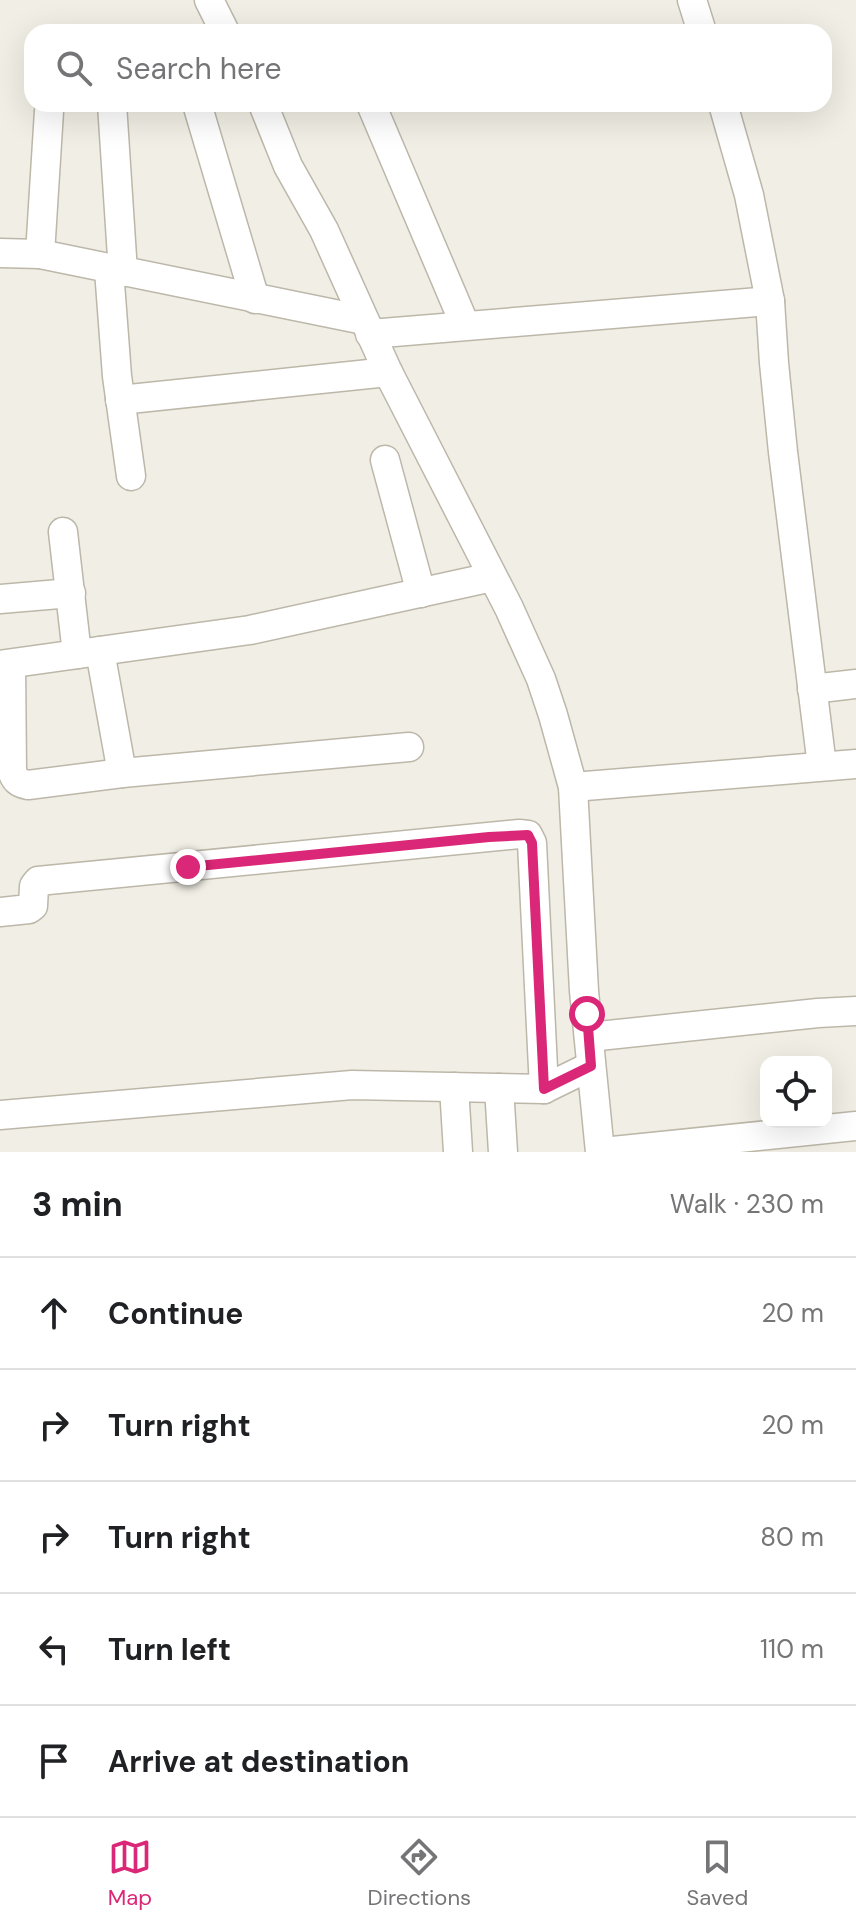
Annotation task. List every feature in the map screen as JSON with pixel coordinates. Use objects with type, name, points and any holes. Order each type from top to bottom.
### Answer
[{"type":"street","points":[[209,0],[221,24]]},
{"type":"street","points":[[692,0],[700,24]]},
{"type":"street","points":[[40,254],[49,112]]},
{"type":"street","points":[[112,112],[120,400],[131,476]]},
{"type":"street","points":[[199,112],[255,299]]},
{"type":"street","points":[[266,112],[288,166],[324,230],[388,372],[509,608],[541,679],[557,727],[573,787],[584,991],[601,1152],[856,1126]]},
{"type":"street","points":[[374,112],[465,325]]},
{"type":"street","points":[[725,112],[749,195],[770,301],[783,452],[822,766]]},
{"type":"street","points":[[0,253],[40,254],[255,299],[367,327],[465,325],[770,301]]},
{"type":"street","points":[[120,400],[388,372]]},
{"type":"street","points":[[385,460],[421,593]]},
{"type":"street","points":[[63,532],[71,593],[122,773]]},
{"type":"street","points":[[409,747],[20,784],[12,771],[6,664],[250,630],[492,577]]},
{"type":"street","points":[[0,599],[71,593]]},
{"type":"street","points":[[812,689],[856,684]]},
{"type":"street","points":[[573,787],[856,764]]},
{"type":"street","points":[[0,912],[33,906],[33,887],[38,881],[528,835],[532,843],[544,1089]]},
{"type":"street","points":[[589,1037],[856,1011]]},
{"type":"street","points":[[0,1115],[352,1085],[544,1089],[591,1066]]},
{"type":"street","points":[[454,1087],[458,1152]]},
{"type":"street","points":[[499,1088],[503,1152]]},
{"type":"route","points":[[188,867],[528,835],[532,843],[544,1089],[591,1066],[587,1014]]}]
